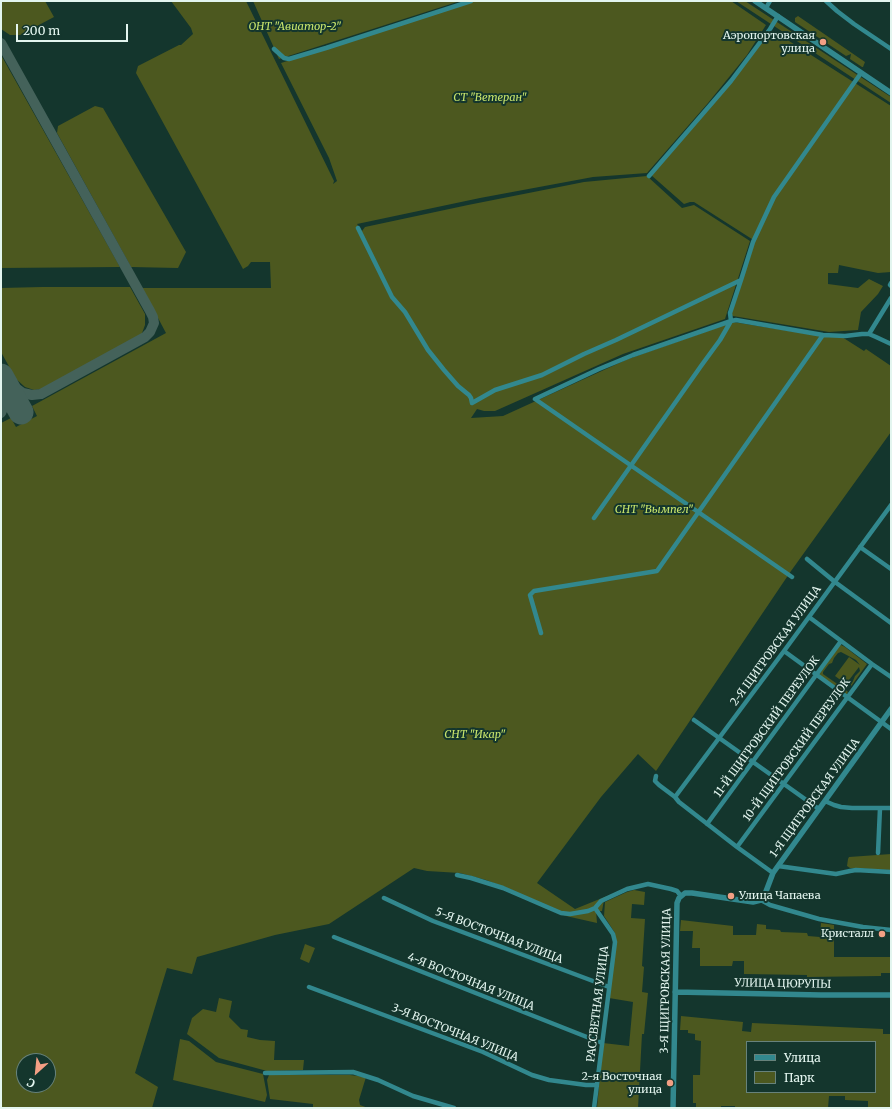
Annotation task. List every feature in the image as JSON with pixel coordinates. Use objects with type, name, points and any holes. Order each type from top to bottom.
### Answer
[{"type":"street","points":[[274,49],[284,58],[288,59],[471,1]]},
{"type":"street","points":[[755,1],[891,93]]},
{"type":"street","points":[[766,8],[770,1]]},
{"type":"street","points":[[826,1],[854,24],[891,49]]},
{"type":"street","points":[[649,176],[731,81],[778,16]]},
{"type":"street","points":[[594,518],[720,340],[731,321],[730,313],[754,242],[774,197],[862,73]]},
{"type":"street","points":[[358,228],[392,297],[405,312],[428,350],[458,386],[469,395],[472,403],[495,390],[542,375],[741,280]]},
{"type":"street","points":[[869,334],[891,298]]},
{"type":"street","points":[[792,577],[535,399],[633,355],[736,320],[823,335],[845,336],[869,334],[891,344]]},
{"type":"street","points":[[541,633],[530,595],[534,591],[657,571],[823,335]]},
{"type":"street","name":"2-Я ЩИГРОВСКАЯ УЛИЦА","points":[[676,797],[891,505]]},
{"type":"street","points":[[860,547],[891,569]]},
{"type":"street","points":[[807,559],[835,582],[891,622]]},
{"type":"street","points":[[809,617],[891,677]]},
{"type":"street","name":"11-Й ЩИГРОВСКИЙ ПЕРЕУЛОК","points":[[707,824],[841,641]]},
{"type":"street","points":[[784,651],[891,729]]},
{"type":"street","name":"10-Й ЩИГРОВСКИЙ ПЕРЕУЛОК","points":[[737,847],[872,664]]},
{"type":"street","name":"1-Я ЩИГРОВСКАЯ УЛИЦА","points":[[761,900],[765,894],[773,873],[891,710]]},
{"type":"street","points":[[694,720],[720,737],[819,809]]},
{"type":"street","points":[[656,776],[655,781],[676,797],[679,802],[773,873]]},
{"type":"street","points":[[825,801],[841,807],[891,808]]},
{"type":"street","points":[[878,853],[880,808]]},
{"type":"street","points":[[778,866],[836,874],[856,870],[891,872]]},
{"type":"street","points":[[457,875],[503,888],[561,913],[570,914],[588,911],[595,908],[601,901],[627,889],[648,884],[677,891],[681,896],[685,893],[692,893],[753,902],[761,900],[770,905],[819,919],[863,927],[891,930]]},
{"type":"street","name":"3-Я ЩИГРОВСКАЯ УЛИЦА","points":[[673,1108],[678,903],[681,896]]},
{"type":"street","name":"5-Я ВОСТОЧНАЯ УЛИЦА","points":[[384,898],[433,921],[609,987]]},
{"type":"street","name":"РАССВЕТНАЯ УЛИЦА","points":[[594,1108],[614,942],[613,934],[595,908]]},
{"type":"street","name":"4-Я ВОСТОЧНАЯ УЛИЦА","points":[[334,937],[602,1043]]},
{"type":"street","name":"3-Я ВОСТОЧНАЯ УЛИЦА","points":[[309,986],[483,1052],[532,1075],[549,1080],[586,1085],[597,1084]]},
{"type":"street","name":"УЛИЦА ЦЮРУПЫ","points":[[675,992],[891,995]]},
{"type":"street","points":[[265,1073],[353,1072],[378,1080],[413,1096],[454,1108]]},
{"type":"green space","points":[[1,1],[45,1],[54,17],[20,35],[10,35],[1,29]]},
{"type":"green space","points":[[171,1],[246,1],[334,181],[333,184],[337,181],[329,158],[281,63],[474,1],[731,1],[766,25],[747,55],[708,103],[647,173],[593,177],[480,198],[357,224],[362,231],[365,227],[584,182],[647,176],[682,208],[694,205],[750,241],[725,319],[623,354],[495,411],[484,411],[477,409],[471,418],[503,416],[628,359],[733,322],[821,336],[842,337],[864,351],[866,349],[891,366],[891,432],[791,571],[656,771],[638,754],[601,797],[537,883],[575,909],[612,894],[604,900],[602,911],[596,911],[597,923],[566,916],[544,908],[512,890],[486,880],[460,873],[427,871],[414,868],[329,924],[275,935],[197,957],[192,974],[167,968],[135,1073],[158,1087],[152,1108],[1,1108],[1,423],[11,418],[16,427],[37,416],[32,406],[166,333],[142,288],[271,288],[270,262],[251,262],[243,269],[136,73],[138,66],[181,45],[193,34],[191,28]]},
{"type":"green space","name":"ОНТ \"Авиатор-2\"","points":[[253,1],[460,1],[279,59]]},
{"type":"green space","points":[[736,1],[745,1],[891,97],[891,103]]},
{"type":"green space","points":[[798,16],[865,62],[863,67],[850,59],[851,54],[846,56],[795,22],[795,18]]},
{"type":"green space","points":[[769,32],[775,32],[891,106],[891,272],[878,273],[839,265],[838,273],[828,273],[828,284],[858,288],[869,279],[883,286],[878,294],[861,312],[858,330],[829,332],[731,315],[755,241],[694,202],[684,204],[651,175]]},
{"type":"green space","points":[[1,55],[120,267],[1,268]]},
{"type":"green space","points":[[95,106],[103,108],[186,252],[178,268],[131,267],[57,133],[58,126]]},
{"type":"green space","points":[[130,287],[145,314],[145,325],[141,336],[48,388],[34,390],[25,387],[16,379],[1,352],[1,288]]},
{"type":"green space","points":[[841,645],[867,664],[851,686],[855,676],[860,671],[859,667],[846,684],[835,676],[849,657],[860,665],[856,660],[841,652],[838,653],[832,663],[829,664],[823,672],[823,674],[848,692],[846,695],[819,675],[819,672]]},
{"type":"green space","points":[[891,854],[891,870],[850,868],[847,866],[849,857]]},
{"type":"green space","points":[[634,890],[645,892],[644,905],[632,904],[631,918],[645,919],[642,992],[648,993],[644,1034],[642,1034],[638,1108],[597,1108],[603,1043],[629,1046],[633,1002],[609,998],[615,933],[604,916],[605,902]]},
{"type":"green space","points":[[681,920],[733,926],[733,935],[756,935],[757,924],[766,925],[766,929],[780,930],[781,932],[807,933],[808,936],[820,937],[821,923],[834,925],[834,957],[891,957],[891,973],[881,973],[881,976],[807,977],[807,975],[744,974],[744,961],[733,961],[732,966],[700,966],[700,948],[692,948],[693,931],[680,931]]},
{"type":"green space","points":[[305,944],[315,948],[309,963],[300,959]]},
{"type":"green space","points":[[219,998],[232,1001],[229,1017],[241,1029],[248,1030],[247,1037],[275,1041],[274,1060],[304,1060],[303,1070],[267,1071],[219,1058],[187,1034],[192,1018],[203,1009],[216,1012]]},
{"type":"green space","points":[[681,1016],[743,1022],[742,1031],[751,1032],[752,1023],[883,1029],[883,1034],[891,1034],[891,1108],[868,1108],[868,1101],[845,1100],[845,1096],[829,1096],[828,1108],[735,1108],[735,1106],[721,1106],[721,1108],[696,1108],[696,1103],[693,1103],[693,1075],[700,1075],[701,1041],[695,1040],[695,1034],[688,1033],[688,1030],[680,1030]]},
{"type":"green space","points":[[180,1039],[189,1041],[216,1062],[263,1074],[267,1095],[265,1102],[173,1080]]},
{"type":"green space","points":[[269,1075],[350,1075],[366,1077],[359,1100],[360,1105],[368,1108],[313,1108],[313,1104],[270,1099],[267,1080]]},
{"type":"taxiway","points":[[1,43],[150,311],[154,323],[150,332],[145,337],[41,394],[32,395],[23,393],[2,378]]},
{"type":"taxiway","points":[[1,413],[7,400],[8,389]]},
{"type":"runway","points":[[1,376],[21,412]]},
{"type":"place","name":"Аэропортовская улица","points":[[823,42]]},
{"type":"place","name":"Улица Чапаева","points":[[731,896]]},
{"type":"place","name":"Кристалл","points":[[882,934]]},
{"type":"place","name":"2-я Восточная улица","points":[[670,1083]]},
{"type":"park label","name":"СТ \"Ветеран\"","points":[[490,98]]},
{"type":"park label","name":"СНТ \"Вымпел\"","points":[[654,510]]},
{"type":"park label","name":"СНТ \"Икар\"","points":[[475,735]]}]
